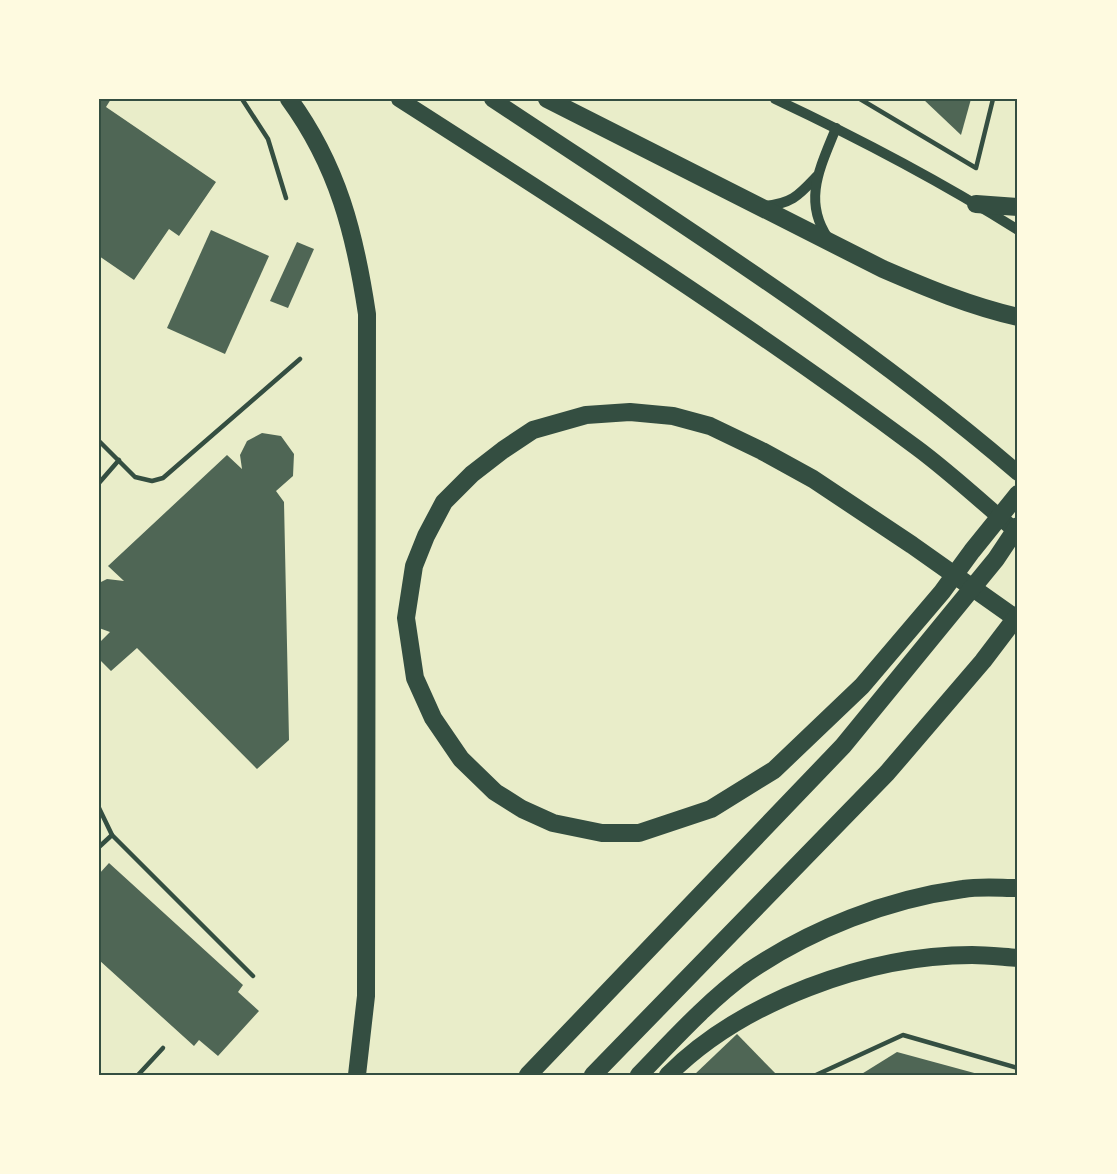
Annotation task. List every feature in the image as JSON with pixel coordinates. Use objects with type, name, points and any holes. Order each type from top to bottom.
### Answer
[{"type":"highway","points":[[290,99],[325,156],[342,201],[358,256],[367,314],[366,996],[357,1075]]},
{"type":"highway","points":[[399,99],[742,323],[919,450],[1018,533]]},
{"type":"highway","points":[[492,99],[774,287],[956,420],[1018,473]]},
{"type":"highway","points":[[548,99],[930,290],[977,307],[1018,317]]},
{"type":"highway","points":[[976,204],[1018,207]]},
{"type":"highway","points":[[1018,494],[972,551],[942,592],[862,686],[774,770],[711,809],[639,832],[603,832],[553,823],[522,809],[495,792],[460,759],[433,718],[415,678],[406,618],[414,566],[444,502],[472,474],[533,430],[586,415],[630,412],[673,416],[710,426],[762,451],[813,479],[912,545],[1018,620]]},
{"type":"highway","points":[[528,1075],[843,746],[989,567],[1018,526]]},
{"type":"highway","points":[[593,1075],[886,773],[983,661],[1018,615]]},
{"type":"highway","points":[[639,1075],[716,998],[747,973],[793,945],[862,914],[914,898],[965,888],[1018,888]]},
{"type":"highway","points":[[668,1075],[736,1023],[806,988],[866,968],[921,959],[972,955],[1018,958]]},
{"type":"street","points":[[775,99],[836,128],[976,204],[1018,230]]},
{"type":"street","points":[[832,243],[819,224],[815,204],[817,176],[836,128]]},
{"type":"street","points":[[758,206],[778,205],[796,198],[817,176]]},
{"type":"lane","points":[[242,99],[268,139],[285,198]]},
{"type":"lane","points":[[860,99],[976,168],[993,99]]},
{"type":"lane","points":[[99,441],[135,477],[152,481],[163,478],[300,358]]},
{"type":"lane","points":[[99,483],[119,460]]},
{"type":"lane","points":[[99,808],[112,834],[253,976]]},
{"type":"lane","points":[[99,847],[112,834]]},
{"type":"lane","points":[[816,1075],[903,1035],[1018,1068]]},
{"type":"lane","points":[[138,1075],[163,1048]]},
{"type":"building","points":[[99,99],[111,99],[106,107],[216,182],[179,236],[169,229],[134,280],[99,256]]},
{"type":"building","points":[[923,99],[971,99],[961,135]]},
{"type":"building","points":[[211,230],[269,256],[225,354],[167,328]]},
{"type":"building","points":[[297,242],[314,249],[288,308],[270,301]]},
{"type":"building","points":[[262,433],[281,436],[294,454],[293,476],[276,491],[284,502],[289,740],[257,769],[137,648],[111,671],[99,659],[99,643],[110,632],[99,628],[99,583],[107,579],[124,581],[108,566],[227,455],[242,469],[240,455],[247,441]]},
{"type":"building","points":[[109,863],[243,985],[238,992],[259,1011],[218,1056],[199,1040],[194,1046],[99,960],[99,874]]},
{"type":"building","points":[[737,1034],[777,1075],[694,1075]]},
{"type":"building","points":[[897,1052],[978,1074],[860,1075]]}]
